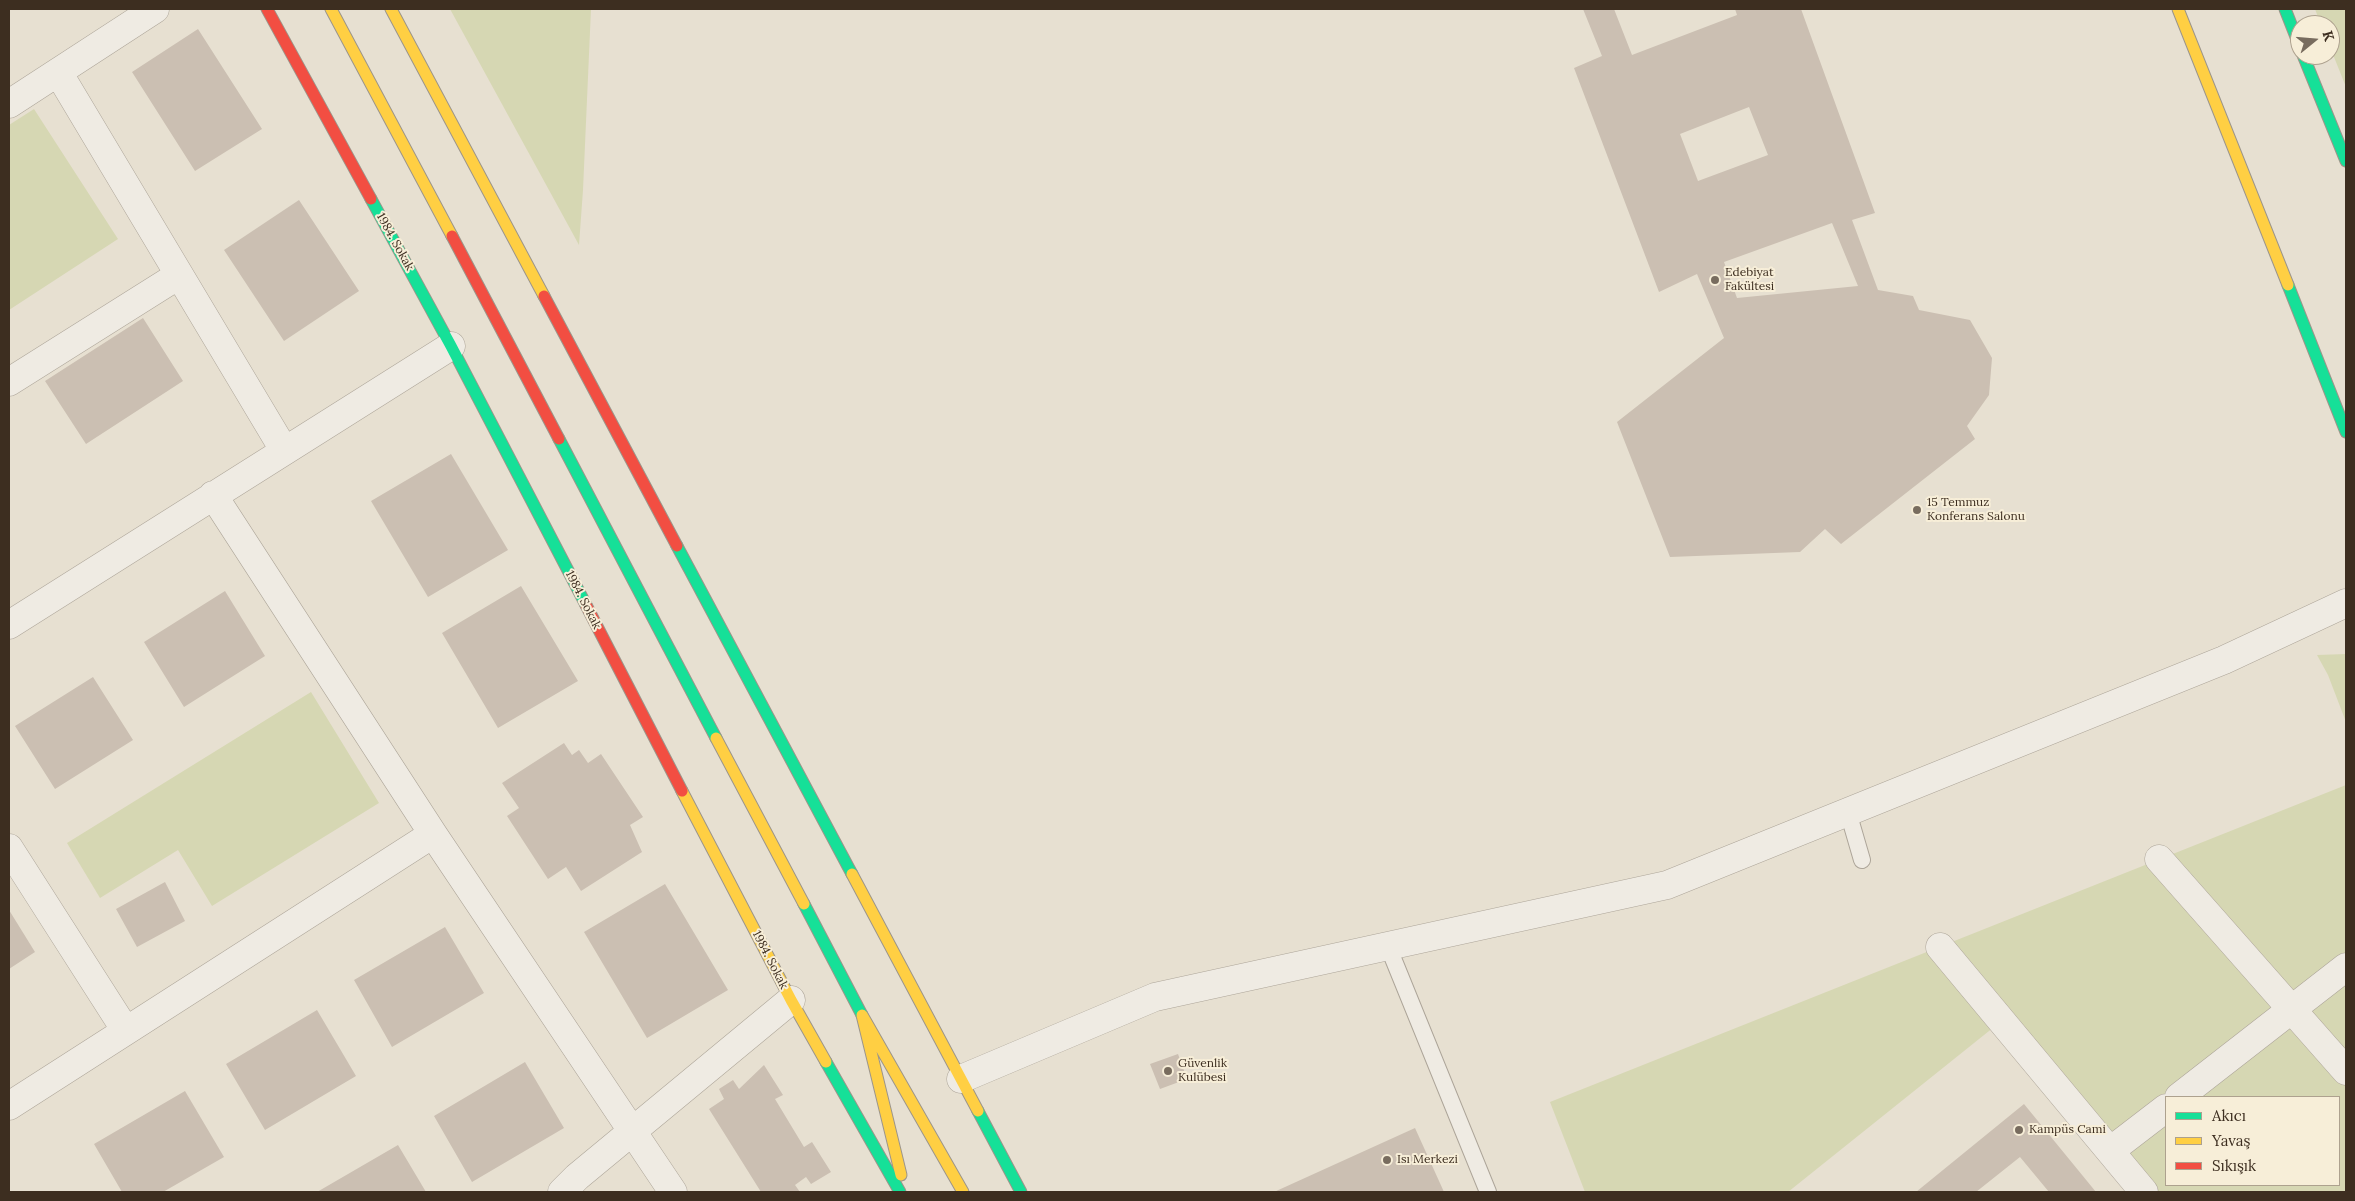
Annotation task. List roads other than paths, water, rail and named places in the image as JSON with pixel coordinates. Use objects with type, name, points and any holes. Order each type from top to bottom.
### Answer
[{"type":"main road","name":"1984. Sokak","points":[[267,9],[452,346],[791,1000],[900,1192]]},
{"type":"main road","points":[[330,9],[515,354],[862,1015],[963,1192]]},
{"type":"main road","points":[[391,9],[1021,1192]]},
{"type":"main road","points":[[2178,9],[2346,432]]},
{"type":"main road","points":[[2285,9],[2290,21]]},
{"type":"main road","points":[[2307,65],[2346,161]]},
{"type":"main road","points":[[862,1015],[905,1192]]},
{"type":"street","points":[[9,104],[155,9]]},
{"type":"street","points":[[58,72],[284,450]]},
{"type":"street","points":[[9,382],[179,275]]},
{"type":"street","points":[[9,625],[284,450],[452,346]]},
{"type":"street","points":[[213,495],[433,834],[673,1192]]},
{"type":"street","points":[[961,1079],[1155,997],[1667,886],[2224,660],[2346,603]]},
{"type":"street","points":[[9,1106],[433,834]]},
{"type":"street","points":[[9,848],[126,1031]]},
{"type":"street","points":[[2159,859],[2346,1072]]},
{"type":"street","points":[[1940,946],[2144,1192]]},
{"type":"street","points":[[2180,1096],[2346,967]]},
{"type":"street","points":[[562,1192],[577,1177],[791,1000]]},
{"type":"street","points":[[2110,1151],[2165,1109]]},
{"type":"lane","points":[[1848,812],[1862,860]]},
{"type":"lane","points":[[1388,946],[1488,1192]]},
{"type":"place","name":"Edebiyat Fakültesi","points":[[1715,280]]},
{"type":"place","name":"15 Temmuz Konferans Salonu","points":[[1917,510]]},
{"type":"place","name":"Güvenlik Kulübesi","points":[[1168,1071]]},
{"type":"place","name":"Kampüs Cami","points":[[2019,1130]]},
{"type":"place","name":"Isı Merkezi","points":[[1387,1160]]}]
